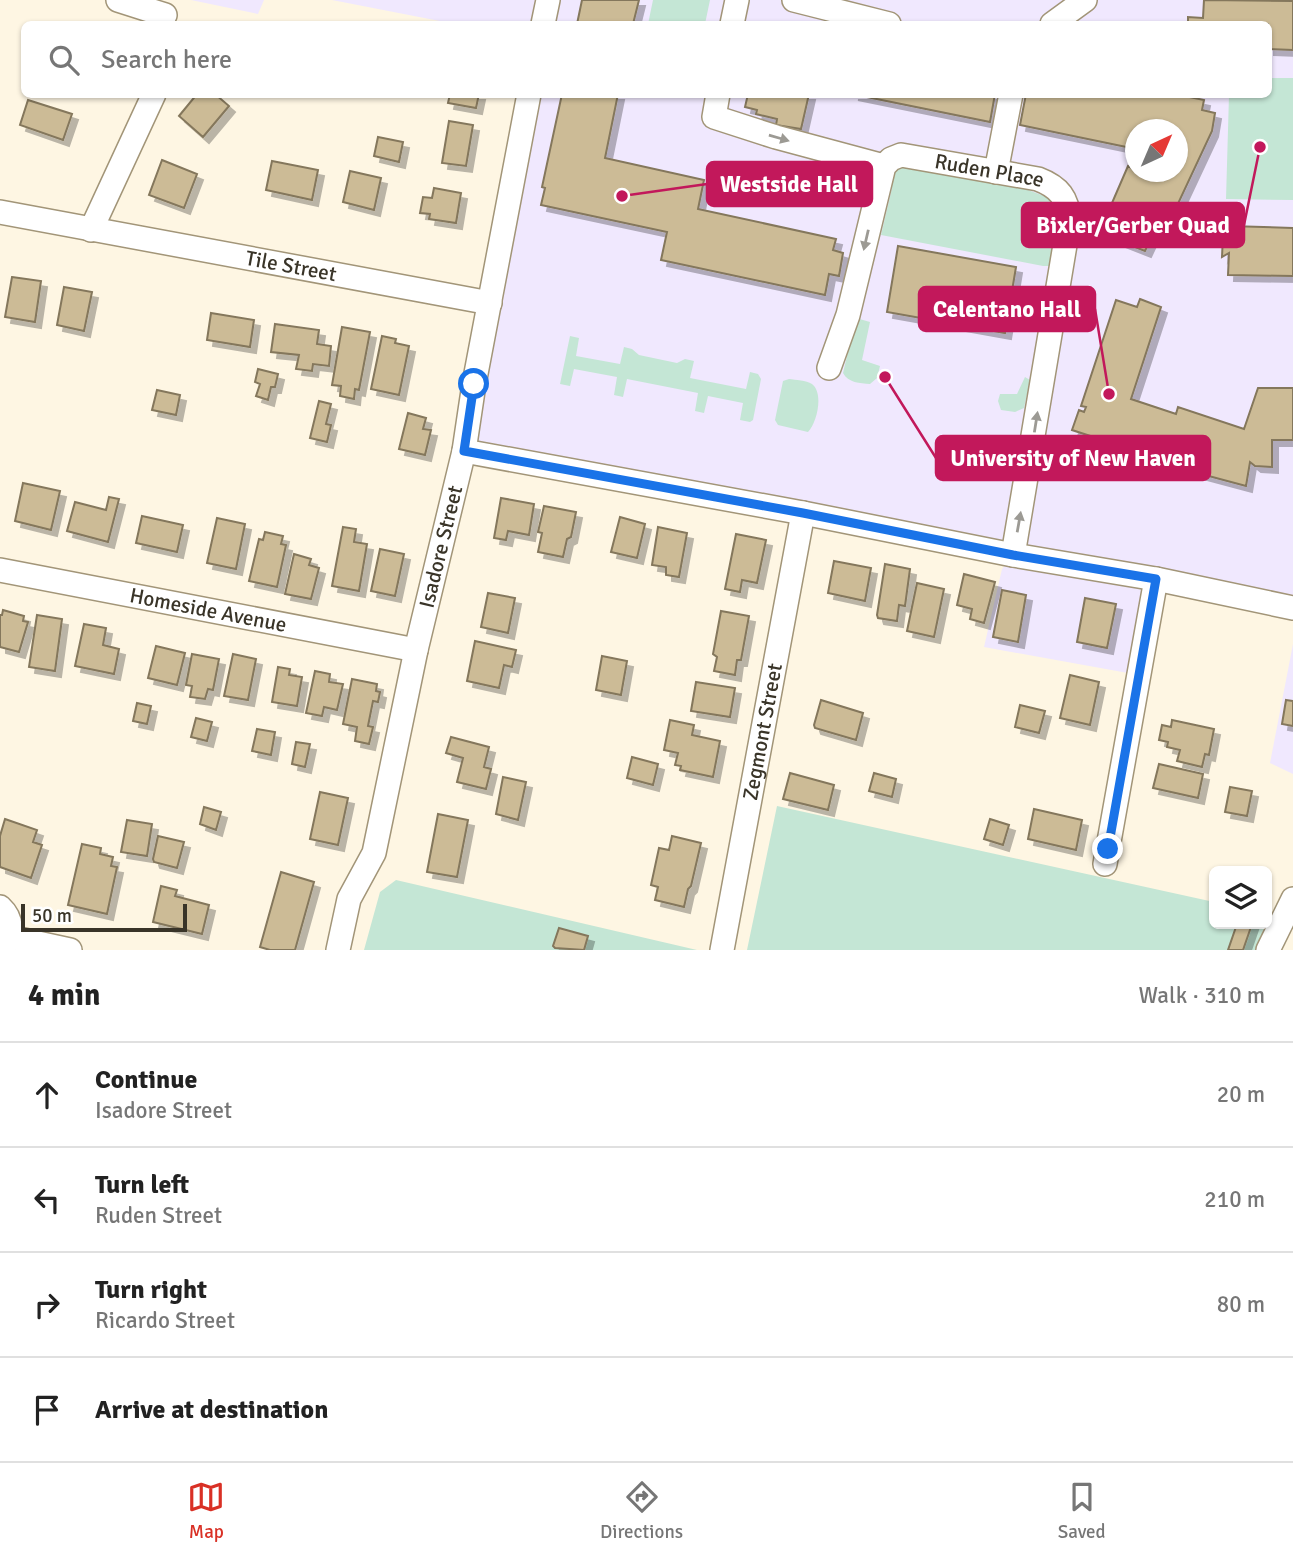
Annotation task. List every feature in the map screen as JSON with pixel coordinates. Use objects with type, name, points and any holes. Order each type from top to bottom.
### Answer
[{"type":"street","points":[[118,0],[164,13]]},
{"type":"street","points":[[544,21],[548,0]]},
{"type":"street","points":[[733,21],[737,0]]},
{"type":"street","points":[[794,0],[877,21]]},
{"type":"street","points":[[1059,21],[1085,0]]},
{"type":"street","points":[[91,230],[152,98]]},
{"type":"street","name":"Isadore Street","points":[[338,950],[349,899],[374,853],[416,650],[464,451],[528,98]]},
{"type":"street","points":[[717,98],[714,117],[884,166],[848,315],[829,368]]},
{"type":"street","points":[[996,172],[1009,98]]},
{"type":"street","name":"Ruden Place","points":[[884,166],[901,155],[1038,179],[1052,185],[1062,194],[1068,206],[1069,221],[1013,555]]},
{"type":"street","name":"Tile Street","points":[[0,212],[490,303]]},
{"type":"street","points":[[464,451],[803,513],[1013,555],[1156,579],[1293,608]]},
{"type":"street","name":"Zegmont Street","points":[[722,950],[803,513]]},
{"type":"street","name":"Homeside Avenue","points":[[0,570],[416,650]]},
{"type":"street","points":[[1105,864],[1156,579]]},
{"type":"street","points":[[1268,950],[1293,899]]},
{"type":"street","points":[[0,907],[9,920],[5,944],[70,950]]},
{"type":"shaded area","points":[[191,0],[264,0],[258,14]]},
{"type":"shaded area","points":[[332,0],[1293,0],[1293,608],[1156,579],[1139,675],[984,647],[1002,569],[1013,556],[464,451],[528,98],[1272,98],[1272,21],[440,21]]},
{"type":"shaded area","points":[[1293,644],[1293,774],[1270,763]]},
{"type":"green space","points":[[653,0],[710,0],[706,21],[649,21]]},
{"type":"green space","points":[[1272,78],[1293,78],[1293,200],[1226,199],[1229,98],[1272,98]]},
{"type":"green space","points":[[902,167],[1020,187],[1047,197],[1054,203],[1060,216],[1052,263],[1043,266],[881,235],[892,188],[891,175]]},
{"type":"green space","points":[[856,318],[870,322],[862,360],[880,366],[877,378],[870,384],[851,381],[843,373]]},
{"type":"green space","points":[[570,336],[579,338],[576,356],[620,364],[624,347],[639,355],[677,363],[685,359],[694,361],[690,378],[746,389],[750,372],[758,374],[761,379],[753,420],[740,420],[743,403],[708,396],[704,413],[695,411],[698,393],[627,379],[623,397],[614,395],[617,377],[574,369],[570,386],[560,384]]},
{"type":"green space","points":[[1025,377],[1030,380],[1024,408],[1015,412],[1001,410],[998,401],[1000,394],[1017,394]]},
{"type":"green space","points":[[789,379],[807,382],[816,388],[818,408],[808,432],[778,425],[775,420],[783,381]]},
{"type":"green space","points":[[777,806],[1209,901],[1209,929],[1264,929],[1255,950],[747,950]]},
{"type":"green space","points":[[396,880],[697,950],[364,950],[380,892]]},
{"type":"building","points":[[582,0],[639,0],[634,21],[578,21]]},
{"type":"building","points":[[1204,0],[1293,1],[1293,50],[1272,49],[1272,21],[1188,21],[1188,17],[1203,18]]},
{"type":"building","points":[[194,98],[220,98],[229,106],[203,137],[179,116]]},
{"type":"building","points":[[449,98],[478,98],[476,108],[448,103]]},
{"type":"building","points":[[561,98],[617,98],[605,158],[704,180],[698,209],[836,239],[833,250],[843,253],[839,276],[829,274],[825,295],[661,260],[667,232],[541,205],[545,188],[542,187]]},
{"type":"building","points":[[747,98],[808,98],[801,129],[776,125],[777,119],[756,114],[757,110],[745,107]]},
{"type":"building","points":[[872,98],[994,98],[990,122]]},
{"type":"building","points":[[1025,98],[1194,98],[1204,100],[1202,110],[1215,113],[1212,131],[1161,240],[1152,236],[1145,251],[1099,233],[1125,173],[1125,182],[1188,182],[1188,119],[1125,119],[1125,147],[1020,125]]},
{"type":"building","points":[[28,100],[72,114],[63,140],[20,125]]},
{"type":"building","points":[[449,121],[473,125],[466,166],[442,163]]},
{"type":"building","points":[[378,137],[403,142],[399,162],[374,156]]},
{"type":"building","points":[[162,160],[197,174],[184,208],[149,195]]},
{"type":"building","points":[[272,161],[318,170],[312,200],[266,190]]},
{"type":"building","points":[[350,171],[381,178],[374,210],[343,202]]},
{"type":"building","points":[[434,188],[461,193],[456,223],[429,219],[430,214],[420,213],[423,197],[432,198]]},
{"type":"building","points":[[1229,226],[1293,228],[1293,276],[1228,275],[1229,253],[1222,257],[1223,235],[1229,235]]},
{"type":"building","points":[[898,246],[1016,267],[1005,333],[887,312]]},
{"type":"building","points":[[12,277],[41,281],[35,322],[5,317]]},
{"type":"building","points":[[64,287],[92,292],[84,331],[57,325]]},
{"type":"building","points":[[1140,299],[1161,307],[1131,399],[1176,414],[1178,407],[1244,429],[1258,388],[1293,388],[1293,440],[1272,440],[1272,467],[1255,466],[1250,462],[1246,486],[1160,463],[1161,459],[1072,430],[1079,410],[1084,412],[1086,407],[1081,406],[1116,300],[1137,307]]},
{"type":"building","points":[[211,313],[254,320],[250,347],[207,340]]},
{"type":"building","points":[[275,324],[319,330],[317,344],[331,346],[329,366],[313,364],[312,371],[296,369],[299,355],[271,352]]},
{"type":"building","points":[[342,327],[370,332],[359,390],[355,389],[354,399],[340,396],[341,386],[332,385]]},
{"type":"building","points":[[382,336],[409,346],[399,395],[371,389]]},
{"type":"building","points":[[258,369],[278,374],[268,400],[256,396],[260,384],[255,382]]},
{"type":"building","points":[[157,390],[180,395],[176,415],[152,410]]},
{"type":"building","points":[[319,401],[331,404],[326,424],[331,425],[327,442],[310,438]]},
{"type":"building","points":[[408,413],[426,418],[423,429],[431,430],[425,455],[399,449]]},
{"type":"building","points":[[23,483],[60,491],[51,530],[15,521]]},
{"type":"building","points":[[109,497],[119,499],[108,542],[67,531],[75,502],[106,510]]},
{"type":"building","points":[[501,498],[534,504],[529,535],[508,531],[506,540],[494,538]]},
{"type":"building","points":[[544,506],[576,512],[571,537],[567,539],[563,557],[538,552],[542,533],[538,532]]},
{"type":"building","points":[[142,516],[183,525],[177,552],[136,543]]},
{"type":"building","points":[[620,517],[645,524],[637,558],[611,552]]},
{"type":"building","points":[[217,518],[245,524],[236,569],[207,563]]},
{"type":"building","points":[[343,527],[356,529],[354,542],[367,544],[359,591],[332,586]]},
{"type":"building","points":[[658,527],[687,533],[679,577],[666,575],[666,567],[652,565]]},
{"type":"building","points":[[265,532],[283,536],[281,544],[286,545],[277,587],[249,581],[259,539],[263,540]]},
{"type":"building","points":[[736,534],[766,540],[757,583],[742,580],[740,592],[725,589]]},
{"type":"building","points":[[380,549],[404,554],[395,596],[371,591]]},
{"type":"building","points":[[294,554],[311,559],[309,565],[319,568],[311,599],[285,594]]},
{"type":"building","points":[[834,561],[871,568],[865,601],[828,593]]},
{"type":"building","points":[[885,564],[910,569],[905,606],[899,605],[897,621],[878,618],[877,615]]},
{"type":"building","points":[[964,574],[995,582],[984,623],[970,619],[972,609],[957,605]]},
{"type":"building","points":[[917,583],[944,589],[934,637],[907,631]]},
{"type":"building","points":[[1002,590],[1026,595],[1018,642],[993,637]]},
{"type":"building","points":[[488,593],[515,598],[508,633],[481,627]]},
{"type":"building","points":[[1085,598],[1116,604],[1107,648],[1077,642]]},
{"type":"building","points":[[3,610],[24,616],[23,621],[28,622],[19,652],[0,647],[0,615]]},
{"type":"building","points":[[721,611],[749,616],[741,660],[737,660],[735,675],[714,671],[717,657],[713,654]]},
{"type":"building","points":[[37,615],[62,619],[55,671],[29,667]]},
{"type":"building","points":[[84,624],[106,628],[103,645],[119,649],[114,674],[75,666]]},
{"type":"building","points":[[475,641],[516,650],[512,667],[504,665],[499,688],[467,681]]},
{"type":"building","points":[[156,646],[185,653],[177,685],[148,678]]},
{"type":"building","points":[[192,654],[219,659],[213,690],[208,689],[205,699],[190,697],[192,686],[186,685]]},
{"type":"building","points":[[233,654],[256,659],[248,700],[224,696]]},
{"type":"building","points":[[602,656],[627,661],[621,695],[596,690]]},
{"type":"building","points":[[278,667],[290,669],[289,675],[302,677],[297,706],[272,702]]},
{"type":"building","points":[[315,671],[330,674],[329,682],[343,684],[337,710],[324,707],[322,716],[306,713]]},
{"type":"building","points":[[1070,675],[1099,682],[1090,725],[1060,718]]},
{"type":"building","points":[[352,679],[377,684],[376,691],[380,692],[378,702],[373,701],[368,726],[373,727],[369,744],[355,741],[357,727],[343,724]]},
{"type":"building","points":[[696,682],[735,688],[730,717],[691,711]]},
{"type":"building","points":[[821,700],[863,713],[856,740],[815,728]]},
{"type":"building","points":[[1286,700],[1293,701],[1293,726],[1282,724]]},
{"type":"building","points":[[137,703],[151,706],[147,724],[133,721]]},
{"type":"building","points":[[1020,705],[1045,711],[1039,733],[1015,727]]},
{"type":"building","points":[[196,718],[212,722],[207,741],[191,737]]},
{"type":"building","points":[[670,720],[694,725],[692,735],[720,741],[713,777],[680,770],[681,766],[675,765],[678,753],[664,750]]},
{"type":"building","points":[[1172,720],[1214,729],[1209,755],[1205,754],[1202,767],[1177,761],[1180,750],[1167,747],[1168,742],[1159,740],[1162,725],[1171,727]]},
{"type":"building","points":[[257,729],[275,732],[271,755],[252,751]]},
{"type":"building","points":[[451,737],[489,747],[484,767],[491,769],[486,789],[457,782],[463,758],[446,753]]},
{"type":"building","points":[[296,742],[310,744],[305,767],[292,764]]},
{"type":"building","points":[[632,757],[658,764],[653,785],[627,778]]},
{"type":"building","points":[[1159,764],[1203,774],[1198,798],[1153,788]]},
{"type":"building","points":[[790,773],[834,785],[828,810],[783,799]]},
{"type":"building","points":[[874,773],[896,779],[892,797],[869,791]]},
{"type":"building","points":[[503,777],[526,782],[518,820],[496,814]]},
{"type":"building","points":[[1230,787],[1252,791],[1247,816],[1225,812]]},
{"type":"building","points":[[320,792],[348,798],[338,845],[310,839]]},
{"type":"building","points":[[204,807],[221,812],[216,830],[200,824]]},
{"type":"building","points":[[1034,809],[1082,820],[1076,850],[1028,839]]},
{"type":"building","points":[[438,814],[468,820],[457,877],[427,872]]},
{"type":"building","points":[[5,819],[37,830],[33,842],[42,845],[31,878],[0,867],[0,836]]},
{"type":"building","points":[[990,819],[1009,825],[1003,845],[984,839]]},
{"type":"building","points":[[127,820],[152,824],[147,856],[121,852]]},
{"type":"building","points":[[158,836],[184,842],[177,868],[154,862]]},
{"type":"building","points":[[672,836],[701,843],[684,907],[655,900],[658,887],[651,885],[659,848],[669,850]]},
{"type":"building","points":[[82,844],[101,848],[100,854],[113,857],[111,866],[117,867],[107,914],[68,905]]},
{"type":"building","points":[[281,872],[314,882],[295,950],[270,950],[260,947]]},
{"type":"building","points":[[161,886],[177,890],[175,896],[209,905],[202,934],[153,922]]},
{"type":"building","points":[[559,928],[588,936],[584,950],[555,948],[553,946]]},
{"type":"building","points":[[1235,929],[1250,929],[1243,950],[1228,950]]},
{"type":"place","name":"Bixler/Gerber Quad","points":[[1260,147]]},
{"type":"place","name":"Westside Hall","points":[[622,196]]},
{"type":"place","name":"University of New Haven","points":[[885,377]]},
{"type":"place","name":"Celentano Hall","points":[[1109,394]]},
{"type":"route","points":[[474,384],[464,451],[803,513],[1013,555],[1156,579],[1108,849]]}]
